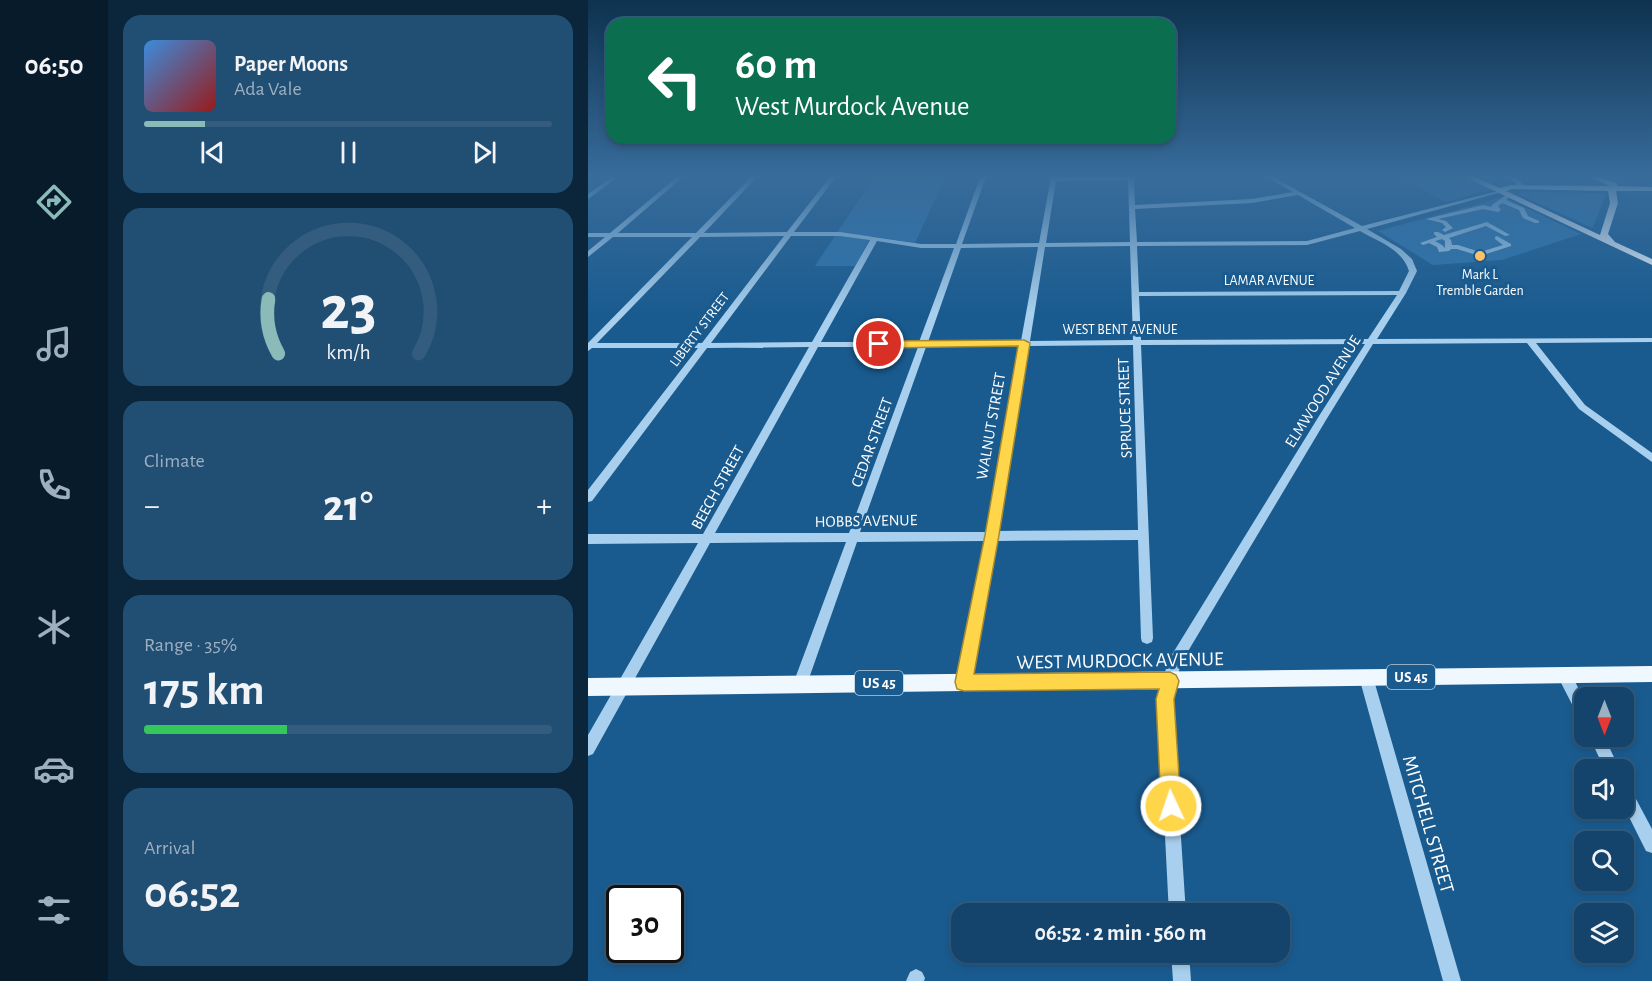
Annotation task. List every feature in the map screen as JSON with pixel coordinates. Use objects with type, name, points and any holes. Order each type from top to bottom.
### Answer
[{"type":"main road","points":[[1566,223],[1652,262]]},
{"type":"main road","points":[[1607,223],[1605,236],[1612,243]]},
{"type":"main road","points":[[1575,227],[1605,230]]},
{"type":"main road","name":"WEST MURDOCK AVENUE","points":[[588,687],[1652,674]]},
{"type":"street","points":[[588,255],[626,223]]},
{"type":"street","points":[[589,346],[710,223]]},
{"type":"street","name":"LIBERTY STREET","points":[[588,498],[798,223]]},
{"type":"street","name":"CEDAR STREET","points":[[800,684],[966,223]]},
{"type":"street","name":"WALNUT STREET","points":[[964,682],[992,535],[1046,223]]},
{"type":"street","name":"SPRUCE STREET","points":[[1132,223],[1147,638]]},
{"type":"street","name":"ELMWOOD AVENUE","points":[[1177,903],[1165,699],[1175,661],[1316,428],[1402,293],[1413,271],[1409,259],[1399,250],[1350,223]]},
{"type":"street","points":[[588,236],[840,234],[911,246],[1310,243],[1388,223]]},
{"type":"street","points":[[1452,223],[1426,242],[1440,246],[1441,251],[1449,247],[1458,247],[1480,254],[1509,245],[1497,238]]},
{"type":"street","points":[[1443,231],[1466,237],[1461,232],[1487,224],[1508,235]]},
{"type":"street","points":[[1443,231],[1449,247]]},
{"type":"street","name":"BEECH STREET","points":[[588,749],[874,240]]},
{"type":"street","name":"LAMAR AVENUE","points":[[1135,294],[1402,293]]},
{"type":"street","points":[[1529,340],[1582,407],[1652,458]]},
{"type":"street","name":"WEST BENT AVENUE","points":[[589,346],[1652,340]]},
{"type":"street","name":"HOBBS AVENUE","points":[[588,539],[1144,535]]},
{"type":"street","points":[[1564,675],[1574,694]]},
{"type":"street","name":"MITCHELL STREET","points":[[1366,677],[1452,981]]},
{"type":"street","points":[[1634,810],[1652,845]]},
{"type":"street","points":[[1181,963],[1182,981]]},
{"type":"shaded area","points":[[844,223],[924,223],[915,243],[871,236],[855,266],[815,266]]},
{"type":"shaded area","points":[[1408,223],[1557,223],[1581,234],[1502,260],[1433,265],[1378,231]]},
{"type":"shaded area","points":[[1581,223],[1595,223],[1593,227]]},
{"type":"place","name":"Mark L Tremble Garden","points":[[1480,256]]},
{"type":"route","points":[[879,344],[1024,343],[992,535],[964,682],[1170,681],[1165,699],[1171,806]]}]
